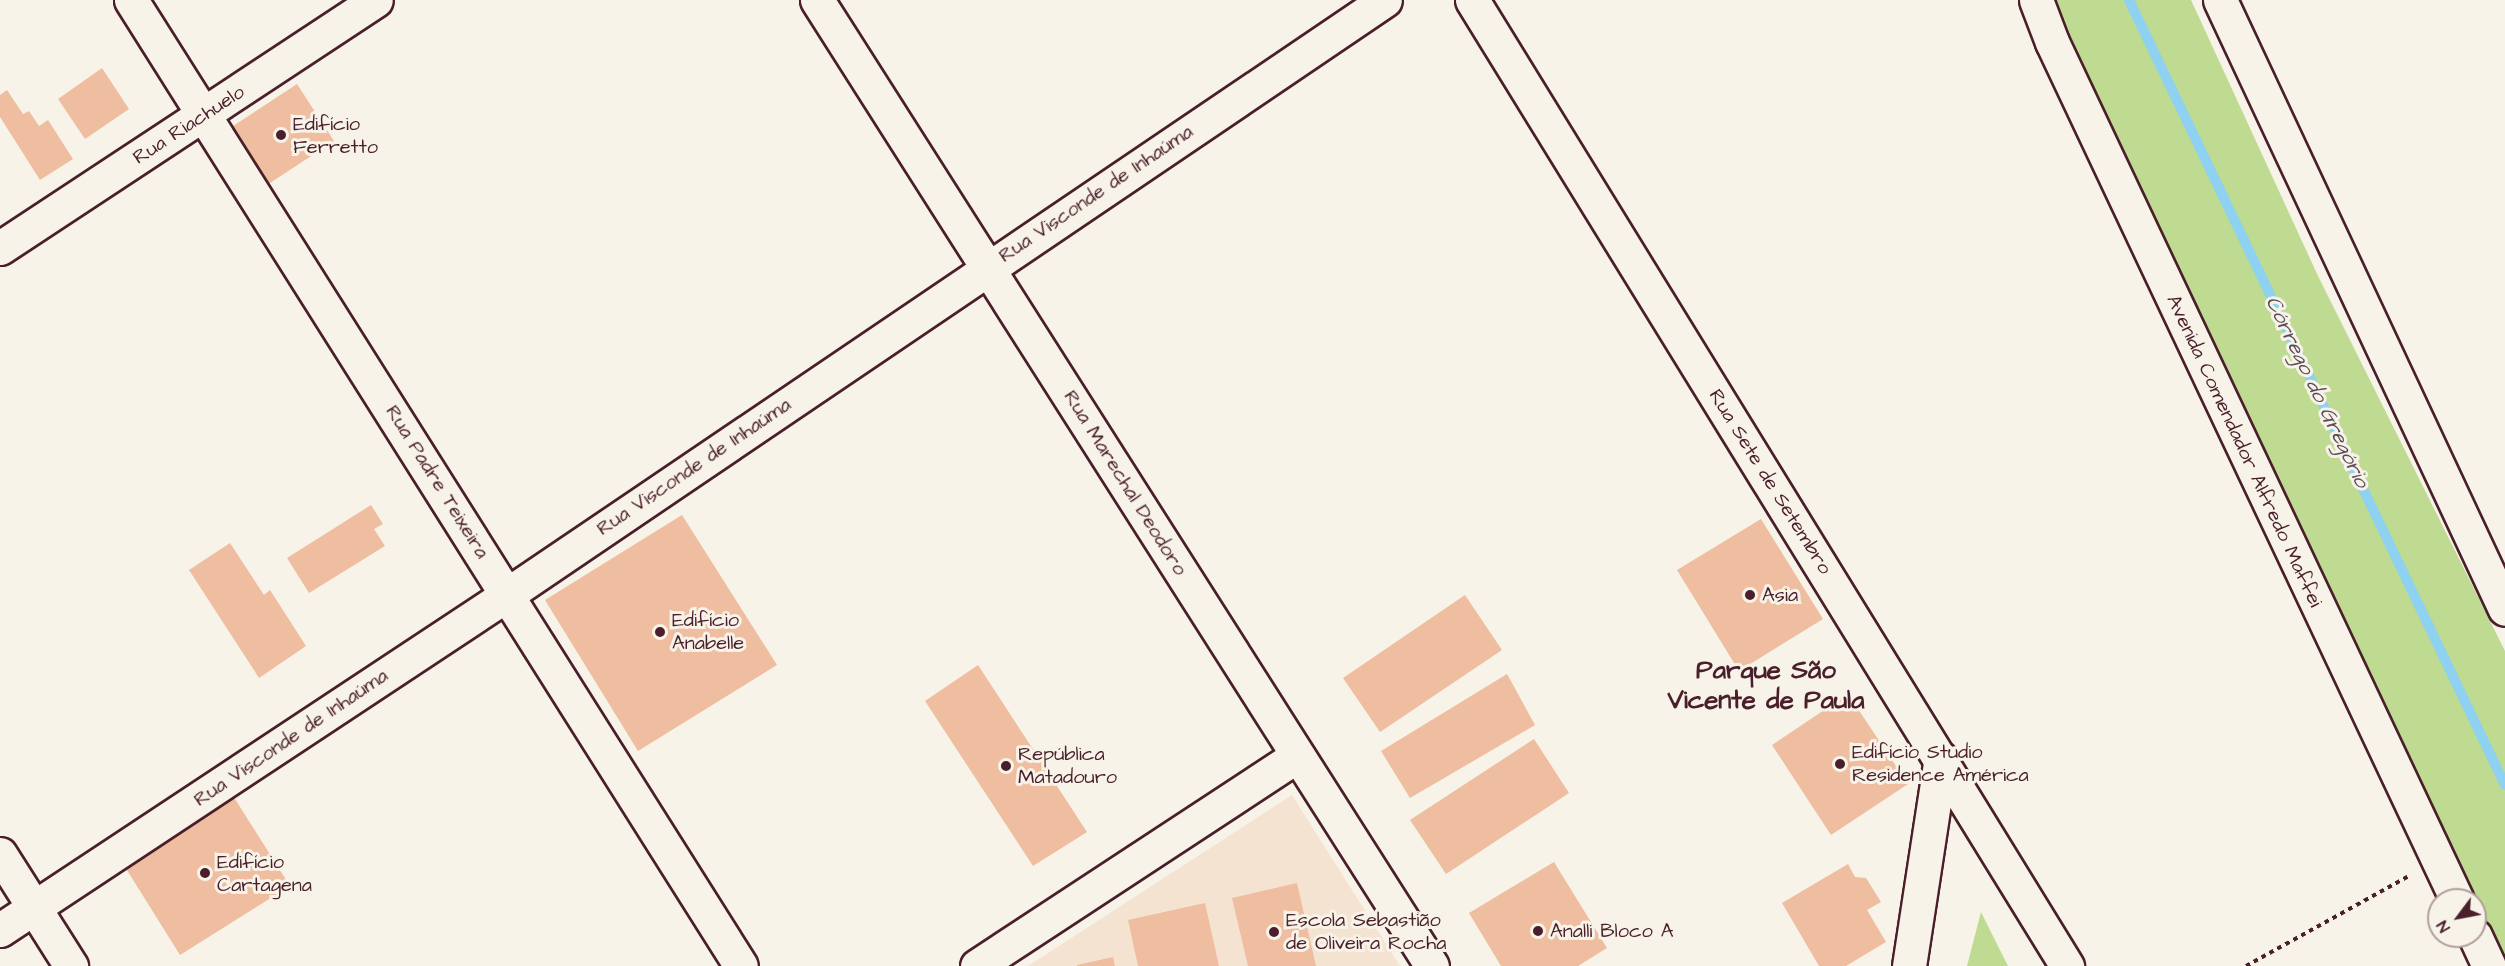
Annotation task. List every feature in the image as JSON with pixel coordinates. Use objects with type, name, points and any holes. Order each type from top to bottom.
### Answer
[{"type":"street","name":"Rua Padre Teixeira","points":[[131,0],[206,115],[741,966]]},
{"type":"street","name":"Rua Riachuelo","points":[[0,248],[206,115],[376,0]]},
{"type":"street","name":"Rua Marechal Deodoro","points":[[817,0],[1432,966]]},
{"type":"street","name":"Rua Visconde de Inhaúma","points":[[0,930],[508,594],[1385,0]]},
{"type":"street","name":"Rua Sete de Setembro","points":[[1472,0],[1941,758],[2067,966]]},
{"type":"street","name":"Avenida Comendador Alfredo Maffei","points":[[2036,0],[2056,53],[2452,888]]},
{"type":"street","points":[[2220,0],[2505,609]]},
{"type":"street","points":[[977,966],[1297,756]]},
{"type":"street","points":[[1909,966],[1941,758]]},
{"type":"street","points":[[0,854],[71,966]]},
{"type":"street","points":[[2481,948],[2489,966]]},
{"type":"path","points":[[2246,966],[2438,858]]},
{"type":"shaded area","points":[[1292,795],[1400,966],[1028,966]]},
{"type":"green space","points":[[2054,0],[2191,0],[2318,276],[2505,651],[2505,962],[2487,925],[2487,888],[2469,888],[2313,563]]},
{"type":"green space","points":[[1981,912],[2008,966],[1967,966]]},
{"type":"building","points":[[102,68],[129,109],[85,139],[58,99]]},
{"type":"building","name":"Edifício Ferretto","points":[[297,84],[334,141],[264,187],[227,130]]},
{"type":"building","points":[[7,90],[23,114],[29,111],[39,126],[48,120],[73,159],[40,180],[0,117],[0,95]]},
{"type":"building","points":[[371,505],[383,524],[374,529],[385,546],[309,593],[287,558]]},
{"type":"building","name":"Edifício Anabelle","points":[[682,515],[777,665],[638,751],[545,600]]},
{"type":"building","name":"Asia","points":[[1761,519],[1823,619],[1739,671],[1677,570]]},
{"type":"building","points":[[230,543],[264,595],[270,590],[306,646],[259,678],[189,570]]},
{"type":"building","points":[[1465,595],[1502,650],[1380,732],[1343,678]]},
{"type":"building","name":"República Matadouro","points":[[978,665],[1087,832],[1033,866],[925,701]]},
{"type":"building","points":[[1507,674],[1535,725],[1410,798],[1381,751]]},
{"type":"building","name":"Edifício Studio Residence América","points":[[1848,694],[1908,784],[1831,835],[1772,745]]},
{"type":"building","points":[[1534,739],[1569,793],[1446,874],[1410,820]]},
{"type":"building","name":"Edifício Cartagena","points":[[230,791],[290,886],[180,955],[120,859]]},
{"type":"building","name":"Analli Bloco A","points":[[1554,862],[1607,948],[1578,966],[1501,966],[1469,913]]},
{"type":"building","points":[[1848,864],[1855,877],[1866,878],[1881,902],[1867,910],[1886,942],[1846,966],[1819,966],[1782,903]]},
{"type":"building","name":"Escola Sebastião de Oliveira Rocha","points":[[1297,883],[1316,966],[1248,966],[1232,898]]},
{"type":"building","points":[[1205,903],[1219,966],[1138,966],[1128,920]]},
{"type":"building","points":[[1113,957],[1115,966],[1077,966],[1077,965]]},
{"type":"waterway","name":"Córrego do Gregório","points":[[2129,0],[2505,785]]},
{"type":"place","name":"Edifício Ferretto","points":[[281,135]]},
{"type":"place","name":"Asia","points":[[1750,595]]},
{"type":"place","name":"Edifício Anabelle","points":[[660,632]]},
{"type":"place","name":"Edifício Studio Residence América","points":[[1840,764]]},
{"type":"place","name":"República Matadouro","points":[[1006,766]]},
{"type":"place","name":"Edifício Cartagena","points":[[205,873]]},
{"type":"place","name":"Analli Bloco A","points":[[1538,931]]},
{"type":"place","name":"Escola Sebastião de Oliveira Rocha","points":[[1274,932]]},
{"type":"district","name":"Parque São Vicente de Paula","points":[[1766,686]]}]
